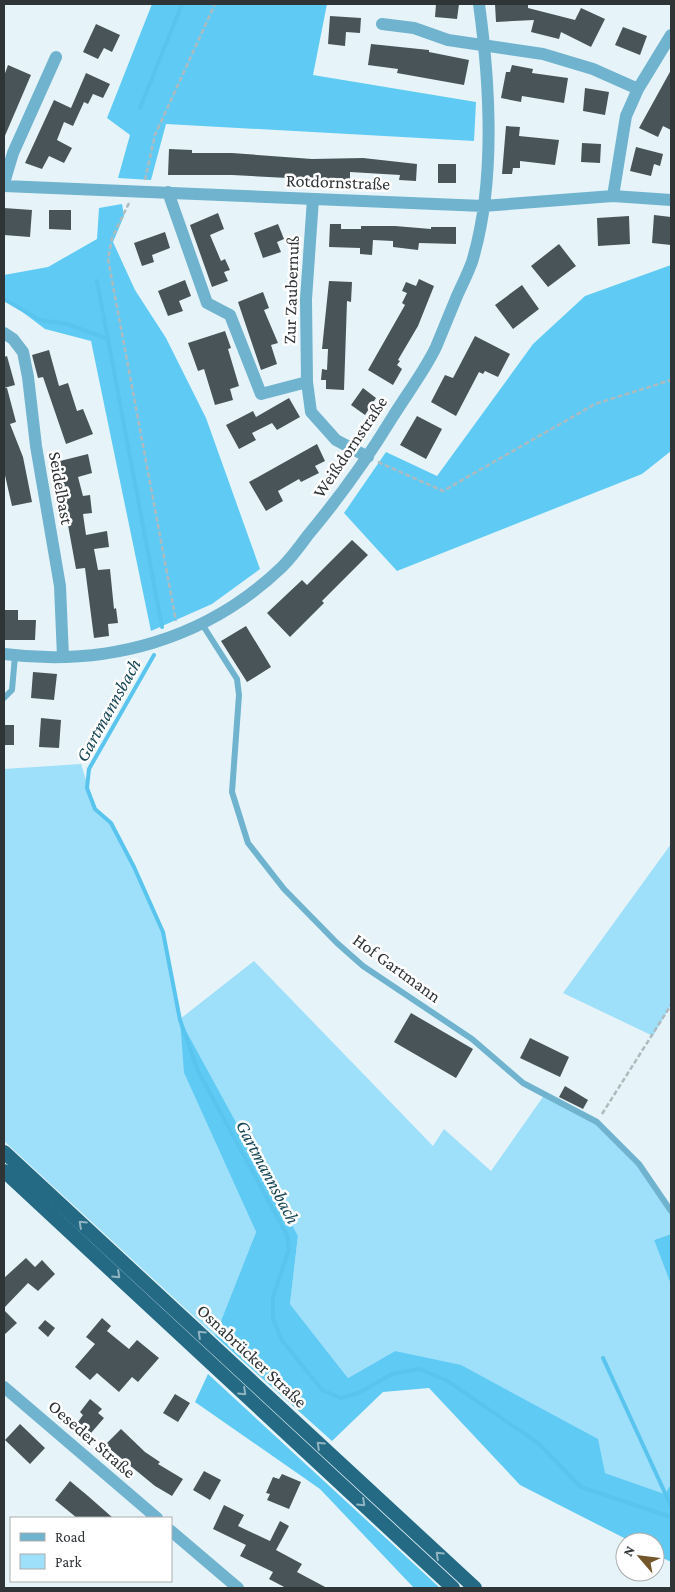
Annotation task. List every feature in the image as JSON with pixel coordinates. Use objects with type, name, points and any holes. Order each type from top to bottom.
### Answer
[{"type":"highway","name":"Osnabrücker Straße","points":[[4,1152],[475,1588]]},
{"type":"highway","name":"Osnabrücker Straße","points":[[4,1171],[453,1588]]},
{"type":"highway","points":[[4,1182],[81,1242]]},
{"type":"street","name":"Weißdornstraße","points":[[9,655],[63,658],[146,646],[202,624],[248,594],[282,567],[334,505],[368,457],[435,349],[472,262],[483,206],[489,127],[485,47],[479,4]]},
{"type":"street","points":[[382,24],[414,28],[448,40],[485,47],[543,54],[593,69],[638,89]]},
{"type":"street","points":[[613,196],[626,116],[638,89],[671,35]]},
{"type":"street","name":"Rotdornstraße","points":[[56,57],[13,153],[4,184],[483,206],[613,196],[671,200]]},
{"type":"street","points":[[168,192],[207,303],[230,315],[261,394],[307,382]]},
{"type":"street","name":"Zur Zaubernuß","points":[[313,199],[306,299],[307,382],[311,412],[336,440],[368,457]]},
{"type":"street","name":"Seidelbast","points":[[4,334],[13,339],[23,352],[28,377],[36,446],[60,586],[63,658]]},
{"type":"street","name":"Oeseder Straße","points":[[4,1387],[156,1517]]},
{"type":"street","points":[[172,1532],[238,1588]]},
{"type":"lane","name":"Hof Gartmann","points":[[202,624],[237,679],[239,695],[232,792],[248,843],[284,889],[336,943],[363,966],[472,1039],[523,1083],[597,1122],[639,1164],[671,1211]]},
{"type":"lane","points":[[4,698],[12,690],[9,655]]},
{"type":"path","points":[[178,634],[108,259],[112,238],[134,191],[147,178],[155,136],[215,4]]},
{"type":"path","points":[[368,457],[443,491],[595,404],[671,380]]},
{"type":"path","points":[[597,1122],[671,1005]]},
{"type":"green space","points":[[81,764],[95,809],[111,823],[134,867],[163,932],[180,1019],[254,961],[433,1146],[444,1129],[491,1171],[545,1094],[597,1122],[639,1164],[671,1211],[671,1234],[654,1240],[671,1285],[671,1484],[665,1494],[605,1473],[395,1351],[348,1378],[290,1304],[298,1236],[184,1073],[256,1232],[215,1336],[4,1141],[4,769]]},
{"type":"green space","points":[[671,844],[671,1005],[653,1036],[563,993]]},
{"type":"shaded area","points":[[152,4],[327,4],[313,75],[476,102],[474,141],[166,124],[151,180],[118,178],[130,135],[107,118]]},
{"type":"shaded area","points":[[122,204],[124,216],[113,242],[135,290],[166,338],[206,418],[260,569],[212,604],[151,631],[91,341],[45,329],[4,298],[4,275],[48,267],[97,239],[99,208]]},
{"type":"shaded area","points":[[671,265],[671,451],[642,474],[397,571],[344,513],[386,452],[437,476],[533,344],[585,296]]},
{"type":"shaded area","points":[[180,1020],[298,1236],[290,1304],[348,1378],[395,1351],[461,1365],[598,1439],[605,1473],[665,1494],[671,1484],[671,1562],[665,1559],[665,1532],[615,1533],[520,1485],[429,1388],[383,1392],[332,1441],[215,1336],[256,1232],[184,1073]]},
{"type":"shaded area","points":[[671,1234],[671,1285],[654,1240]]},
{"type":"shaded area","points":[[208,1374],[440,1588],[414,1588],[320,1489],[195,1402]]},
{"type":"building","points":[[436,4],[459,4],[457,19],[435,17]]},
{"type":"building","points":[[495,4],[528,4],[528,8],[575,20],[581,8],[605,19],[591,47],[561,32],[559,39],[531,32],[534,20],[496,22]]},
{"type":"building","points":[[330,16],[361,18],[360,33],[346,32],[345,46],[328,44]]},
{"type":"building","points":[[96,24],[120,35],[112,52],[104,48],[98,59],[83,52]]},
{"type":"building","points":[[623,27],[647,36],[640,55],[615,45]]},
{"type":"building","points":[[371,44],[429,50],[429,52],[469,60],[464,85],[397,73],[398,69],[368,65]]},
{"type":"building","points":[[8,65],[31,75],[4,138],[4,76]]},
{"type":"building","points":[[512,65],[533,69],[532,73],[568,78],[564,103],[522,96],[521,102],[501,98],[506,72],[510,72]]},
{"type":"building","points":[[671,70],[671,130],[663,126],[658,137],[639,128]]},
{"type":"building","points":[[86,73],[110,84],[103,98],[93,94],[88,104],[84,102],[73,126],[64,122],[57,140],[72,148],[64,163],[49,156],[42,169],[25,163],[54,100],[71,108]]},
{"type":"building","points":[[585,88],[609,92],[605,115],[583,111]]},
{"type":"building","points":[[506,126],[520,127],[519,136],[559,140],[555,165],[520,161],[520,168],[513,168],[512,174],[502,174]]},
{"type":"building","points":[[582,143],[601,144],[600,163],[581,162]]},
{"type":"building","points":[[636,147],[663,154],[660,166],[654,164],[651,176],[630,171]]},
{"type":"building","points":[[169,149],[192,150],[192,153],[232,153],[312,159],[363,158],[417,164],[416,181],[399,180],[400,175],[350,172],[350,180],[232,175],[168,175]]},
{"type":"building","points":[[438,164],[456,164],[456,183],[438,183]]},
{"type":"building","points":[[4,208],[32,210],[30,237],[4,235]]},
{"type":"building","points":[[49,210],[71,210],[71,230],[49,229]]},
{"type":"building","points":[[218,213],[224,229],[210,235],[221,261],[225,259],[230,270],[224,272],[228,281],[212,287],[190,225]]},
{"type":"building","points":[[654,215],[671,217],[671,245],[652,243]]},
{"type":"building","points":[[629,216],[630,244],[598,246],[597,218]]},
{"type":"building","points":[[278,224],[284,239],[277,242],[281,252],[263,258],[254,233]]},
{"type":"building","points":[[330,224],[341,224],[341,229],[361,229],[361,226],[431,229],[431,227],[456,227],[456,244],[419,243],[418,250],[393,247],[393,241],[373,240],[372,255],[360,254],[360,248],[329,247]]},
{"type":"building","points":[[165,232],[170,248],[152,255],[154,262],[142,266],[134,243]]},
{"type":"building","points":[[559,244],[576,266],[548,287],[531,266]]},
{"type":"building","points":[[419,279],[434,286],[418,326],[398,360],[400,361],[397,365],[402,369],[393,385],[368,370],[405,305],[402,303],[407,293],[402,291],[406,282],[416,286]]},
{"type":"building","points":[[185,280],[191,296],[179,301],[183,311],[168,316],[158,291]]},
{"type":"building","points":[[329,281],[352,282],[351,302],[347,301],[344,390],[326,389],[326,380],[321,380],[322,369],[327,370],[328,349],[322,349]]},
{"type":"building","points":[[522,285],[539,309],[513,329],[495,305]]},
{"type":"building","points":[[263,292],[269,308],[264,310],[278,343],[271,345],[277,364],[261,370],[238,302]]},
{"type":"building","points":[[225,331],[231,348],[228,349],[239,386],[230,389],[233,400],[215,405],[204,369],[198,371],[188,343]]},
{"type":"building","points":[[475,336],[510,354],[498,377],[485,371],[483,374],[479,372],[456,416],[431,402],[445,375],[453,378]]},
{"type":"building","points":[[49,350],[59,386],[68,383],[77,411],[83,409],[93,434],[66,444],[43,377],[38,378],[32,355]]},
{"type":"building","points":[[7,356],[15,385],[4,388],[4,357]]},
{"type":"building","points":[[4,388],[7,388],[16,422],[10,424],[23,457],[32,502],[12,506],[4,471]]},
{"type":"building","points":[[363,388],[376,398],[365,415],[351,405]]},
{"type":"building","points":[[289,398],[300,417],[277,430],[272,423],[252,433],[256,440],[239,449],[226,425],[253,411],[256,417]]},
{"type":"building","points":[[417,416],[442,429],[426,459],[400,445]]},
{"type":"building","points":[[317,444],[325,461],[315,466],[319,473],[301,482],[299,479],[278,491],[283,501],[266,511],[249,482]]},
{"type":"building","points":[[88,454],[92,473],[78,477],[83,496],[90,495],[92,513],[83,514],[86,535],[107,531],[109,547],[94,549],[98,570],[110,569],[114,609],[116,608],[118,623],[108,624],[109,636],[94,638],[85,568],[76,569],[62,492],[58,493],[52,463]]},
{"type":"building","points":[[352,540],[368,555],[322,601],[324,603],[290,637],[267,613],[302,580],[307,585]]},
{"type":"building","points":[[4,610],[18,610],[18,620],[36,620],[35,640],[4,640]]},
{"type":"building","points":[[246,626],[271,667],[247,682],[221,641]]},
{"type":"building","points":[[33,672],[57,674],[54,700],[31,698]]},
{"type":"building","points":[[41,718],[61,720],[59,748],[39,747]]},
{"type":"building","points":[[4,725],[14,725],[14,745],[4,745]]},
{"type":"building","points":[[411,1013],[473,1049],[456,1078],[394,1042]]},
{"type":"building","points":[[530,1038],[569,1057],[560,1077],[520,1058]]},
{"type":"building","points":[[565,1086],[588,1100],[583,1109],[559,1097]]},
{"type":"building","points":[[26,1258],[35,1267],[42,1260],[55,1274],[38,1291],[28,1283],[4,1308],[4,1278]]},
{"type":"building","points":[[4,1310],[17,1323],[4,1335]]},
{"type":"building","points":[[102,1318],[111,1326],[107,1331],[129,1349],[137,1340],[159,1358],[138,1382],[132,1377],[119,1392],[97,1373],[90,1380],[75,1367],[95,1344],[86,1337]]},
{"type":"building","points":[[45,1320],[55,1328],[48,1337],[38,1328]]},
{"type":"building","points":[[175,1394],[190,1403],[178,1422],[163,1413]]},
{"type":"building","points":[[90,1399],[102,1409],[98,1413],[104,1418],[91,1433],[78,1422],[83,1415],[80,1412]]},
{"type":"building","points":[[20,1424],[45,1448],[30,1464],[5,1440]]},
{"type":"building","points":[[121,1429],[145,1452],[160,1462],[158,1464],[183,1479],[172,1496],[155,1486],[105,1445]]},
{"type":"building","points":[[204,1471],[221,1480],[210,1500],[193,1490]]},
{"type":"building","points":[[282,1474],[301,1482],[289,1509],[267,1500],[270,1494],[266,1493],[273,1477],[279,1479]]},
{"type":"building","points":[[70,1481],[112,1517],[76,1517],[55,1500]]},
{"type":"building","points":[[224,1505],[244,1515],[238,1526],[270,1541],[280,1521],[289,1526],[276,1550],[302,1564],[297,1572],[327,1588],[286,1588],[269,1579],[273,1572],[240,1556],[246,1545],[213,1529]]},
{"type":"waterway","points":[[140,108],[182,4]]},
{"type":"waterway","name":"Gartmannsbach","points":[[97,281],[162,627]]},
{"type":"waterway","name":"Gartmannsbach","points":[[4,299],[40,320],[67,324],[108,339]]},
{"type":"waterway","name":"Gartmannsbach","points":[[154,655],[89,769],[87,788],[95,809],[111,823],[134,867],[163,932],[180,1020],[198,1071],[287,1235],[289,1249],[273,1297],[273,1318],[281,1339],[322,1390],[341,1398],[359,1393],[392,1374],[419,1369],[446,1380],[538,1443],[581,1487],[671,1517]]},
{"type":"waterway","points":[[603,1358],[671,1506]]}]
